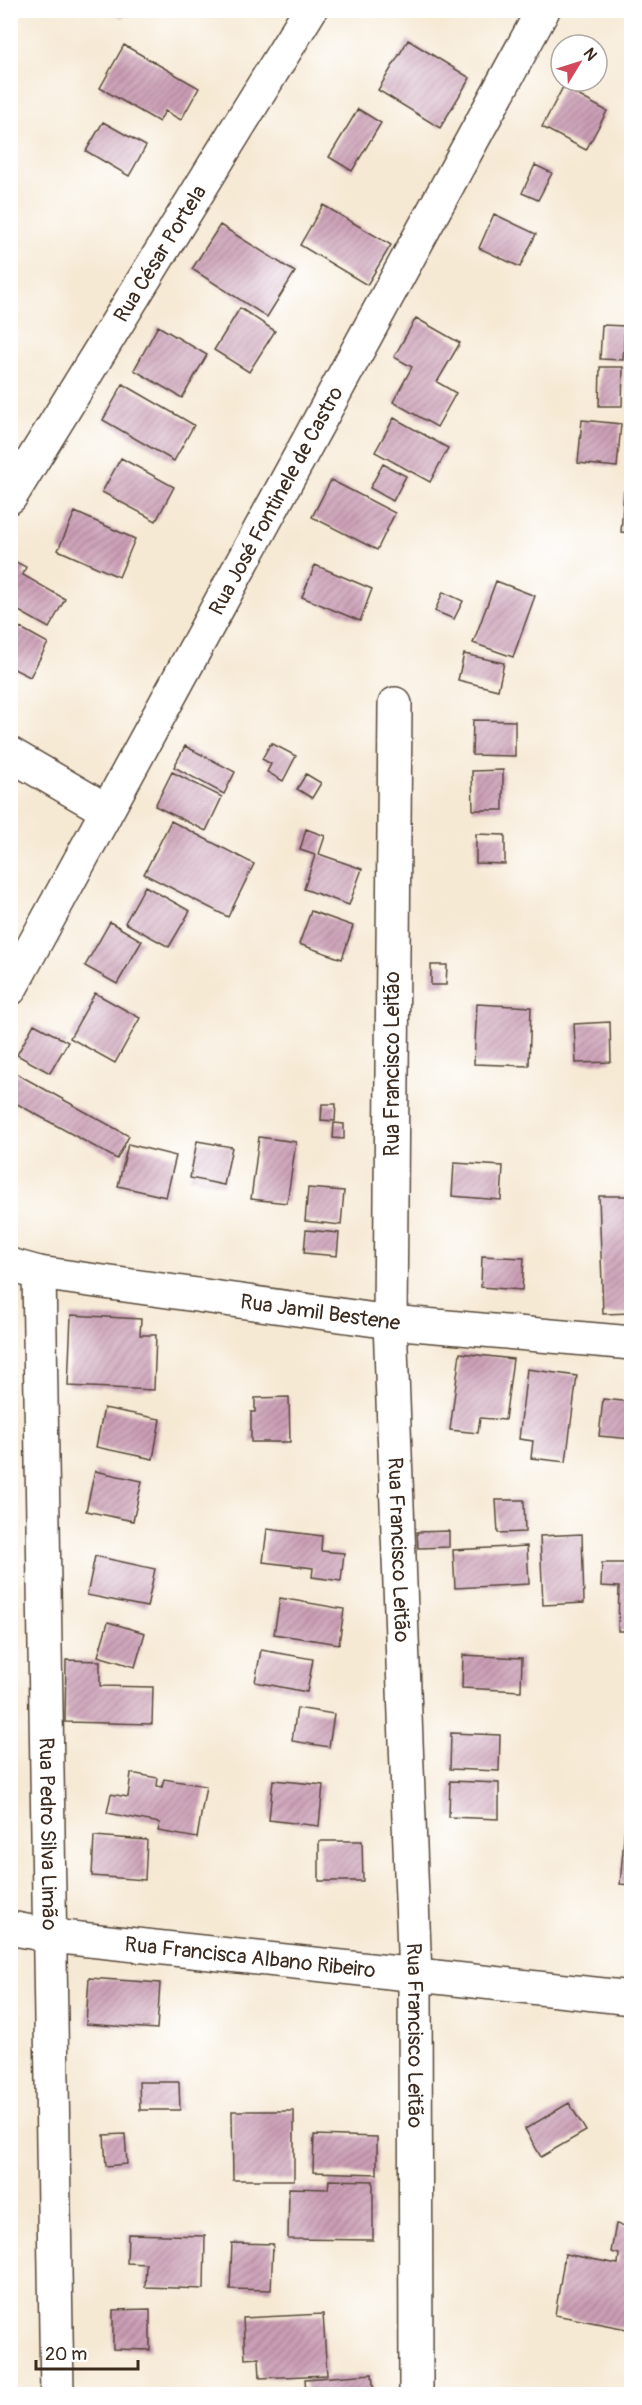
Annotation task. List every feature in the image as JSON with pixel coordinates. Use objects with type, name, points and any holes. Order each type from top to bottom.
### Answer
[{"type":"street","name":"Rua César Portela","points":[[10,497],[310,10]]},
{"type":"street","name":"Rua José Fontinele de Castro","points":[[10,989],[543,10]]},
{"type":"street","name":"Rua Francisco Leitão","points":[[394,704],[390,1322],[415,1977],[416,2394]]},
{"type":"street","points":[[10,753],[106,810]]},
{"type":"street","name":"Rua Jamil Bestene","points":[[25,1269],[390,1322],[632,1343]]},
{"type":"street","name":"Rua Pedro Silva Limão","points":[[25,1269],[52,1936],[57,2394]]},
{"type":"street","name":"Rua Francisca Albano Ribeiro","points":[[10,1928],[52,1936],[415,1977],[632,1998]]},
{"type":"building","points":[[109,10],[126,10],[122,18]]},
{"type":"building","points":[[408,40],[470,78],[440,128],[378,90]]},
{"type":"building","points":[[124,45],[199,88],[181,120],[165,111],[159,122],[100,88]]},
{"type":"building","points":[[560,93],[574,93],[607,111],[586,150],[542,127]]},
{"type":"building","points":[[358,109],[381,123],[352,171],[329,157]]},
{"type":"building","points":[[103,122],[146,146],[129,176],[86,151]]},
{"type":"building","points":[[10,131],[18,136],[10,149]]},
{"type":"building","points":[[535,165],[552,173],[538,200],[522,193]]},
{"type":"building","points":[[323,205],[391,245],[367,285],[300,245]]},
{"type":"building","points":[[494,214],[536,234],[520,267],[479,248]]},
{"type":"building","points":[[220,225],[295,272],[267,317],[192,269]]},
{"type":"building","points":[[240,308],[275,331],[249,372],[214,350]]},
{"type":"building","points":[[416,318],[460,343],[437,382],[456,393],[437,427],[393,402],[412,367],[394,357]]},
{"type":"building","points":[[602,325],[625,326],[623,360],[600,359]]},
{"type":"building","points":[[158,326],[207,355],[182,398],[134,370]]},
{"type":"building","points":[[600,367],[623,367],[622,406],[599,406]]},
{"type":"building","points":[[123,384],[194,425],[174,461],[103,420]]},
{"type":"building","points":[[394,418],[448,448],[430,482],[375,452]]},
{"type":"building","points":[[582,420],[621,424],[617,467],[578,463]]},
{"type":"building","points":[[121,458],[174,487],[156,521],[102,492]]},
{"type":"building","points":[[383,464],[406,476],[393,501],[370,488]]},
{"type":"building","points":[[331,480],[395,513],[377,550],[312,517]]},
{"type":"building","points":[[624,492],[632,493],[632,533],[621,532]]},
{"type":"building","points":[[75,512],[135,539],[119,577],[58,550]]},
{"type":"building","points":[[10,559],[26,567],[23,575],[65,599],[49,628],[10,606]]},
{"type":"building","points":[[315,565],[372,589],[360,621],[302,597]]},
{"type":"building","points":[[496,581],[535,596],[513,657],[473,643]]},
{"type":"building","points":[[443,592],[463,601],[454,619],[435,611]]},
{"type":"building","points":[[10,622],[48,643],[30,677],[10,667]]},
{"type":"building","points":[[464,654],[504,663],[498,690],[458,680]]},
{"type":"building","points":[[473,720],[515,721],[515,756],[472,755]]},
{"type":"building","points":[[271,743],[296,756],[283,781],[267,772],[271,764],[262,759]]},
{"type":"building","points":[[185,746],[235,772],[224,794],[174,767]]},
{"type":"building","points":[[503,770],[503,810],[473,810],[472,771]]},
{"type":"building","points":[[172,772],[222,797],[206,831],[155,806]]},
{"type":"building","points":[[306,774],[321,783],[312,798],[297,789]]},
{"type":"building","points":[[171,821],[254,864],[228,917],[144,874]]},
{"type":"building","points":[[306,829],[325,836],[319,854],[362,869],[349,905],[304,889],[315,855],[300,850]]},
{"type":"building","points":[[476,834],[505,835],[505,864],[476,863]]},
{"type":"building","points":[[145,886],[190,911],[169,947],[125,923]]},
{"type":"building","points":[[311,911],[353,926],[342,959],[299,944]]},
{"type":"building","points":[[110,922],[142,941],[117,984],[85,966]]},
{"type":"building","points":[[431,965],[447,965],[446,985],[431,985]]},
{"type":"building","points":[[95,993],[140,1018],[115,1063],[70,1038]]},
{"type":"building","points":[[477,1004],[531,1007],[529,1066],[474,1064]]},
{"type":"building","points":[[610,1022],[611,1062],[576,1063],[574,1024]]},
{"type":"building","points":[[34,1024],[68,1042],[50,1073],[17,1055]]},
{"type":"building","points":[[10,1070],[129,1136],[117,1159],[10,1100]]},
{"type":"building","points":[[322,1104],[336,1104],[335,1121],[321,1120]]},
{"type":"building","points":[[334,1123],[344,1124],[344,1139],[333,1138]]},
{"type":"building","points":[[259,1137],[296,1142],[287,1203],[251,1199]]},
{"type":"building","points":[[197,1141],[232,1147],[224,1185],[190,1178]]},
{"type":"building","points":[[128,1144],[176,1156],[166,1197],[118,1186]]},
{"type":"building","points":[[454,1163],[503,1166],[501,1200],[452,1196]]},
{"type":"building","points":[[308,1188],[344,1191],[341,1225],[305,1221]]},
{"type":"building","points":[[599,1196],[632,1196],[632,1313],[603,1314]]},
{"type":"building","points":[[306,1230],[339,1233],[337,1256],[304,1253]]},
{"type":"building","points":[[482,1256],[524,1258],[522,1290],[481,1287]]},
{"type":"building","points":[[71,1315],[141,1319],[140,1335],[156,1335],[154,1390],[68,1386]]},
{"type":"building","points":[[460,1353],[513,1359],[505,1420],[480,1418],[478,1433],[450,1430]]},
{"type":"building","points":[[527,1369],[577,1376],[566,1462],[531,1458],[533,1441],[519,1439]]},
{"type":"building","points":[[289,1397],[290,1442],[251,1442],[251,1412],[255,1412],[255,1398]]},
{"type":"building","points":[[603,1399],[632,1402],[632,1439],[599,1436]]},
{"type":"building","points":[[104,1408],[160,1419],[153,1459],[96,1447]]},
{"type":"building","points":[[95,1471],[142,1481],[133,1521],[86,1511]]},
{"type":"building","points":[[496,1500],[524,1500],[525,1532],[498,1533]]},
{"type":"building","points":[[267,1529],[322,1536],[321,1551],[344,1553],[341,1581],[312,1577],[313,1568],[263,1562]]},
{"type":"building","points":[[449,1531],[449,1547],[418,1548],[417,1532]]},
{"type":"building","points":[[582,1534],[584,1603],[543,1605],[540,1536]]},
{"type":"building","points":[[527,1546],[529,1584],[455,1588],[453,1550]]},
{"type":"building","points":[[95,1556],[155,1569],[147,1607],[87,1595]]},
{"type":"building","points":[[602,1563],[631,1563],[632,1631],[618,1631],[619,1587],[601,1586]]},
{"type":"building","points":[[280,1598],[344,1609],[339,1644],[274,1634]]},
{"type":"building","points":[[108,1622],[145,1633],[135,1667],[98,1656]]},
{"type":"building","points":[[261,1650],[313,1659],[307,1692],[255,1682]]},
{"type":"building","points":[[463,1655],[522,1658],[521,1691],[462,1688]]},
{"type":"building","points":[[66,1660],[100,1661],[100,1686],[153,1687],[152,1724],[65,1722]]},
{"type":"building","points":[[297,1708],[334,1714],[329,1747],[292,1741]]},
{"type":"building","points":[[451,1733],[500,1735],[499,1771],[450,1769]]},
{"type":"building","points":[[131,1773],[158,1778],[157,1786],[162,1787],[164,1779],[206,1786],[197,1838],[158,1831],[160,1823],[107,1813],[111,1794],[128,1797]]},
{"type":"building","points":[[273,1780],[323,1785],[319,1826],[269,1820]]},
{"type":"building","points":[[450,1781],[499,1783],[499,1819],[449,1817]]},
{"type":"building","points":[[625,1827],[632,1827],[632,1885],[620,1884]]},
{"type":"building","points":[[94,1836],[147,1840],[145,1880],[92,1876]]},
{"type":"building","points":[[319,1841],[362,1841],[363,1881],[319,1881]]},
{"type":"building","points":[[89,1978],[160,1983],[157,2029],[86,2024]]},
{"type":"building","points":[[139,2082],[179,2082],[180,2110],[140,2110]]},
{"type":"building","points":[[569,2103],[586,2131],[541,2157],[525,2129]]},
{"type":"building","points":[[232,2111],[294,2111],[294,2180],[233,2180]]},
{"type":"building","points":[[125,2134],[127,2164],[106,2166],[104,2135]]},
{"type":"building","points":[[314,2135],[377,2137],[377,2174],[313,2172]]},
{"type":"building","points":[[329,2180],[373,2181],[373,2240],[288,2239],[289,2188],[328,2189]]},
{"type":"building","points":[[616,2224],[632,2227],[632,2330],[555,2315],[565,2254],[618,2264],[619,2254],[611,2252]]},
{"type":"building","points":[[128,2234],[205,2236],[204,2289],[145,2287],[146,2264],[127,2263]]},
{"type":"building","points":[[232,2243],[273,2244],[271,2290],[230,2289]]},
{"type":"building","points":[[150,2309],[150,2350],[113,2349],[113,2310]]},
{"type":"building","points":[[323,2314],[327,2375],[260,2378],[259,2358],[245,2359],[243,2318]]},
{"type":"building","points":[[372,2374],[374,2394],[306,2394],[305,2379]]}]
